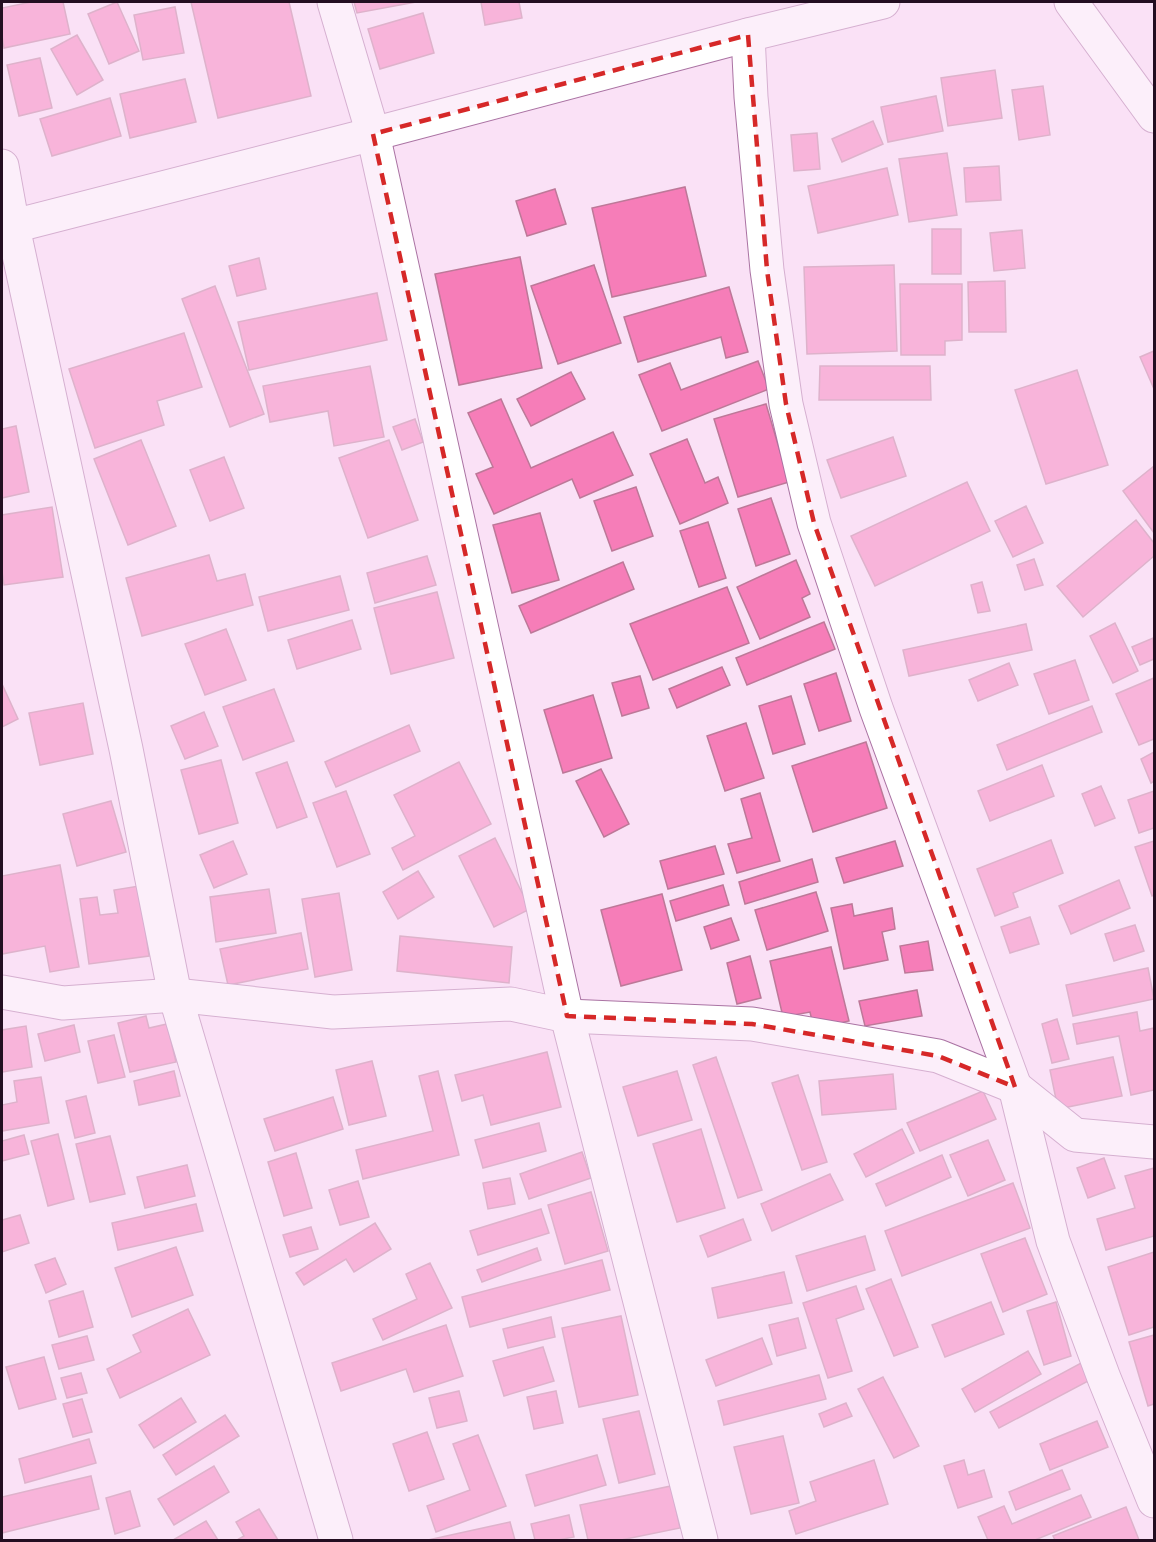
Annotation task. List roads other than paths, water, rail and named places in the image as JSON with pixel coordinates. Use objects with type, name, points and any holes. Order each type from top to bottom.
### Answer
[{"type":"main road","points":[[334,2],[373,134],[567,1016],[701,1540]]},
{"type":"main road","points":[[7,228],[883,2]]},
{"type":"main road","points":[[1071,2],[1155,116]]},
{"type":"main road","points":[[748,35],[751,97],[767,270],[786,404],[814,523],[876,708],[1015,1087],[1053,1241],[1104,1378],[1155,1501]]},
{"type":"main road","points":[[2,166],[7,228],[126,749],[175,995],[336,1540]]},
{"type":"main road","points":[[2,992],[63,1003],[175,995],[333,1012],[511,1004],[567,1016],[752,1024],[939,1056],[1015,1087],[1076,1135],[1155,1142]]}]
